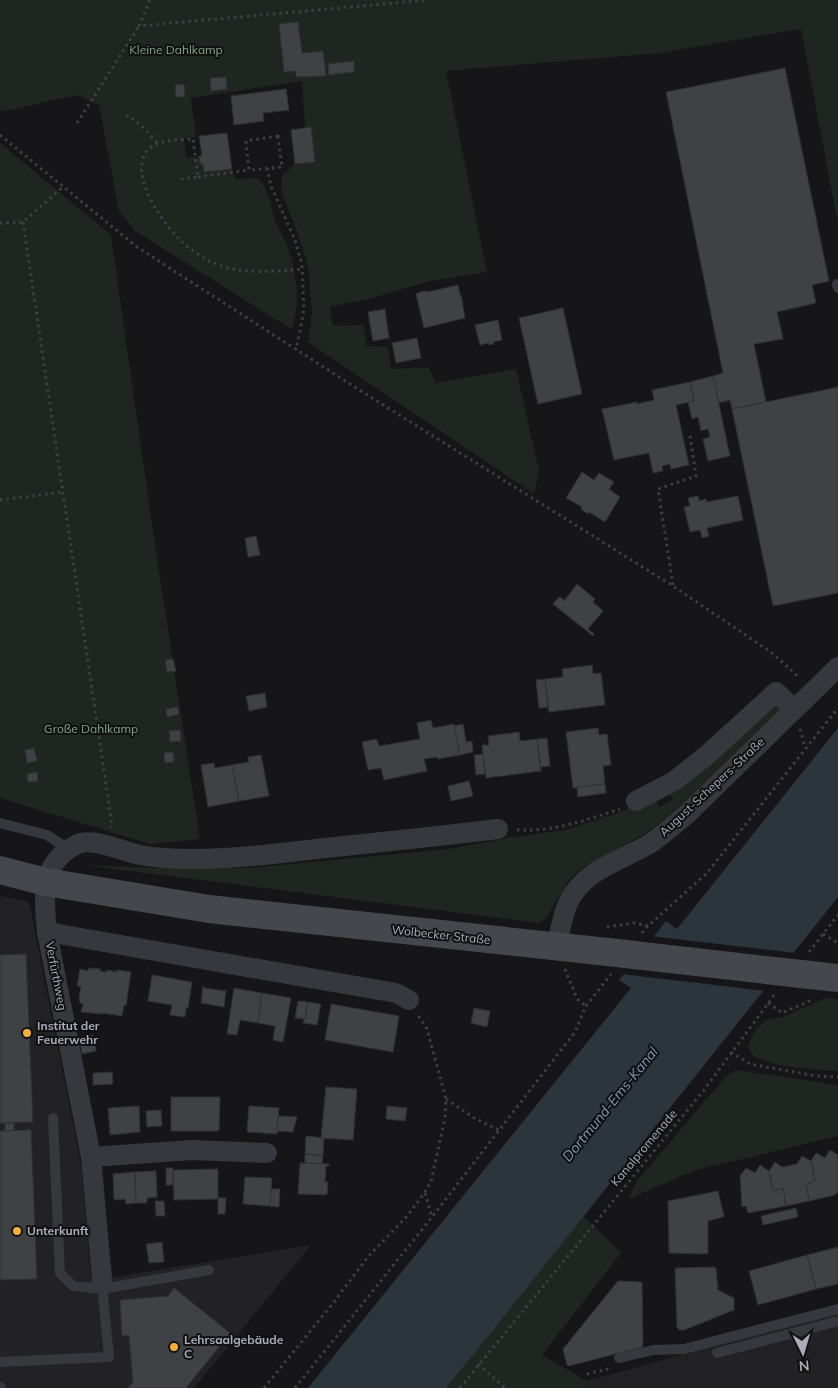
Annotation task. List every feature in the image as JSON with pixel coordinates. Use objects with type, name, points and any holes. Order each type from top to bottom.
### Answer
[{"type":"main road","name":"Wolbecker Straße","points":[[0,870],[46,882],[209,909],[560,959],[607,940],[795,973],[838,978]]},
{"type":"street","name":"August-Schepers-Straße","points":[[560,959],[567,904],[585,879],[642,848],[687,814],[838,667]]},
{"type":"street","points":[[636,801],[674,781],[706,756],[776,692],[794,709]]},
{"type":"street","points":[[46,882],[51,867],[68,849],[80,842],[91,842],[142,855],[193,859],[272,854],[498,829]]},
{"type":"street","name":"Verfürthweg","points":[[46,882],[44,896],[47,932],[92,1157],[102,1284]]},
{"type":"street","points":[[47,932],[396,993],[409,1000]]},
{"type":"street","points":[[92,1157],[192,1150],[267,1153]]},
{"type":"lane","points":[[0,823],[47,835],[68,849]]},
{"type":"lane","points":[[53,1118],[60,1273],[73,1286],[209,1270]]},
{"type":"lane","points":[[0,1362],[109,1357],[102,1284]]},
{"type":"lane","points":[[619,1358],[653,1350],[684,1349],[838,1310]]},
{"type":"lane","points":[[717,1353],[838,1321]]},
{"type":"path","points":[[78,123],[139,26],[150,0]]},
{"type":"path","points":[[139,26],[428,0]]},
{"type":"path","points":[[126,115],[149,133],[158,144]]},
{"type":"path","points":[[0,135],[138,246],[352,386],[673,586],[772,653],[813,691]]},
{"type":"path","points":[[181,179],[282,166],[278,136],[246,141],[249,170]]},
{"type":"path","points":[[198,177],[193,139],[158,144],[147,151],[141,165],[143,180],[158,213],[178,238],[202,256],[229,268],[252,271],[302,269]]},
{"type":"path","points":[[267,168],[271,186],[295,240],[302,269],[304,310],[296,350]]},
{"type":"path","points":[[0,223],[23,222],[63,187]]},
{"type":"path","points":[[23,222],[112,825],[106,846]]},
{"type":"path","points":[[673,586],[658,490],[696,476],[690,434]]},
{"type":"path","points":[[0,500],[63,492]]},
{"type":"path","points":[[805,748],[838,708]]},
{"type":"path","points":[[498,829],[536,831],[565,826],[624,808],[636,801]]},
{"type":"path","name":"Kanalpromenade","points":[[460,1388],[704,1090],[768,1003],[795,973],[822,934],[838,915]]},
{"type":"path","points":[[607,940],[635,923],[648,926]]},
{"type":"path","points":[[822,934],[838,943]]},
{"type":"path","points":[[560,959],[577,999],[586,1006]]},
{"type":"path","points":[[264,1388],[334,1302],[366,1258],[408,1216],[431,1181],[445,1118],[446,1099],[427,1029],[409,1000]]},
{"type":"path","points":[[768,1003],[782,1013],[811,1000]]},
{"type":"path","points":[[731,1052],[750,1064],[798,1073],[838,1077]]},
{"type":"path","points":[[446,1099],[474,1118],[499,1130]]},
{"type":"path","points":[[295,1388],[432,1217],[485,1146]]},
{"type":"path","points":[[425,1192],[432,1217]]},
{"type":"path","points":[[478,1364],[505,1388]]},
{"type":"shaded area","name":"Institut der Feuerwehr","points":[[0,896],[29,902],[81,1164],[91,1279],[102,1279],[311,1245],[194,1388],[0,1388]]},
{"type":"shaded area","points":[[838,1311],[838,1388],[589,1388],[587,1381]]},
{"type":"green space","name":"Kleine Dahlkamp","points":[[0,0],[838,0],[838,224],[801,29],[659,53],[446,71],[487,272],[430,281],[372,298],[330,307],[333,326],[364,325],[366,346],[388,347],[391,369],[428,367],[436,383],[516,369],[539,470],[534,494],[308,342],[312,313],[308,266],[281,191],[282,176],[295,164],[315,162],[305,128],[302,81],[191,98],[196,137],[184,138],[186,158],[199,156],[204,172],[232,169],[235,180],[257,178],[265,187],[276,223],[287,245],[293,264],[297,299],[291,329],[135,231],[119,211],[99,105],[77,95],[0,112]]},
{"type":"green space","name":"Große Dahlkamp","points":[[0,143],[111,235],[154,538],[200,839],[150,844],[0,798]]},
{"type":"green space","points":[[772,703],[784,706],[680,807],[646,833],[584,867],[570,879],[546,918],[539,923],[83,865],[155,868],[250,868],[449,849],[513,837],[566,830],[626,810],[654,798],[659,807],[673,800],[668,790]]},
{"type":"green space","points":[[825,998],[838,999],[838,1071],[785,1066],[765,1061],[752,1054],[748,1046],[755,1030],[766,1020],[783,1017]]},
{"type":"green space","points":[[736,1070],[838,1085],[838,1136],[696,1170],[628,1199],[636,1182],[728,1074]]},
{"type":"green space","points":[[583,1216],[621,1253],[542,1355],[587,1381],[589,1388],[446,1388]]},
{"type":"water","name":"Dortmund-Ems-Kanal","points":[[838,728],[838,897],[482,1344],[446,1388],[308,1388],[631,988],[619,980],[666,921],[677,929]]},
{"type":"pier","points":[[650,936],[796,953],[766,991],[621,974]]},
{"type":"building","points":[[298,22],[302,53],[323,51],[326,76],[296,77],[296,71],[284,72],[279,24]]},
{"type":"building","points":[[354,61],[354,72],[329,75],[328,64]]},
{"type":"building","points":[[785,68],[829,281],[812,285],[816,303],[777,312],[783,339],[754,344],[766,402],[732,409],[730,400],[718,403],[713,376],[723,373],[666,92]]},
{"type":"building","points":[[226,77],[227,89],[211,91],[210,78]]},
{"type":"building","points":[[184,84],[185,97],[176,97],[175,85]]},
{"type":"building","points":[[286,89],[289,110],[263,113],[264,121],[234,125],[231,96]]},
{"type":"building","points":[[311,127],[315,162],[295,164],[291,130]]},
{"type":"building","points":[[227,133],[232,169],[204,172],[203,164],[200,164],[199,156],[202,155],[199,136]]},
{"type":"building","points":[[458,285],[465,318],[424,328],[416,294]]},
{"type":"building","points":[[563,308],[582,394],[538,404],[519,318]]},
{"type":"building","points":[[385,309],[389,338],[373,341],[368,312]]},
{"type":"building","points":[[498,320],[502,340],[493,342],[494,344],[480,345],[475,325]]},
{"type":"building","points":[[417,338],[421,358],[396,363],[392,343]]},
{"type":"building","points":[[713,376],[730,456],[708,461],[703,439],[710,437],[708,429],[701,431],[698,417],[692,419],[688,402],[694,401],[690,382]]},
{"type":"building","points":[[690,382],[694,401],[676,405],[689,465],[671,469],[670,464],[662,466],[663,471],[653,473],[649,453],[614,460],[602,409],[654,400],[652,390]]},
{"type":"building","points":[[838,387],[838,593],[773,606],[732,409]]},
{"type":"building","points":[[582,472],[594,480],[599,473],[614,482],[609,489],[620,497],[605,522],[589,512],[588,514],[581,509],[582,507],[566,498]]},
{"type":"building","points":[[698,496],[699,501],[706,499],[707,502],[738,496],[743,520],[707,528],[709,536],[702,538],[700,530],[690,532],[684,507],[690,506],[688,498]]},
{"type":"building","points":[[256,536],[260,555],[248,557],[245,538]]},
{"type":"building","points":[[577,584],[595,599],[593,602],[603,611],[588,629],[594,634],[593,636],[553,604],[559,597],[564,601]]},
{"type":"building","points":[[173,659],[176,671],[167,672],[165,660]]},
{"type":"building","points":[[592,665],[593,674],[601,673],[605,705],[549,712],[545,679],[563,677],[562,669]]},
{"type":"building","points":[[545,679],[548,707],[539,708],[536,680]]},
{"type":"building","points":[[265,693],[267,707],[249,711],[246,696]]},
{"type":"building","points":[[178,707],[179,714],[167,717],[166,709]]},
{"type":"building","points":[[431,720],[433,728],[454,724],[460,755],[438,759],[438,757],[424,759],[427,771],[384,780],[381,768],[368,770],[362,742],[375,739],[379,746],[420,739],[417,723]]},
{"type":"building","points":[[463,724],[466,742],[472,741],[473,752],[460,755],[454,726]]},
{"type":"building","points":[[598,728],[599,735],[607,734],[611,765],[603,766],[605,784],[573,788],[566,732]]},
{"type":"building","points":[[180,730],[181,741],[170,742],[169,731]]},
{"type":"building","points":[[519,732],[520,741],[537,739],[541,771],[486,778],[482,745],[489,745],[488,736]]},
{"type":"building","points":[[547,738],[550,766],[541,767],[537,739]]},
{"type":"building","points":[[34,748],[37,761],[27,763],[25,750]]},
{"type":"building","points":[[173,752],[174,762],[165,763],[164,753]]},
{"type":"building","points":[[483,754],[485,774],[476,775],[474,755]]},
{"type":"building","points":[[261,755],[269,796],[239,801],[232,765],[249,762],[248,757]]},
{"type":"building","points":[[214,763],[215,768],[232,765],[239,801],[208,807],[201,765]]},
{"type":"building","points":[[37,772],[38,781],[28,782],[27,774]]},
{"type":"building","points":[[469,781],[473,796],[451,801],[448,786]]},
{"type":"building","points":[[605,784],[606,793],[578,797],[577,787]]},
{"type":"building","points":[[26,954],[33,1122],[0,1123],[0,955]]},
{"type":"building","points":[[89,968],[101,969],[100,971],[106,972],[107,970],[117,972],[117,970],[131,972],[126,1006],[124,1005],[122,1016],[81,1012],[83,1004],[80,1003],[79,998],[81,987],[77,986],[80,969],[88,971]]},
{"type":"building","points":[[152,975],[192,982],[185,1017],[170,1015],[172,1005],[148,1001]]},
{"type":"building","points":[[203,986],[204,988],[226,991],[224,1007],[201,1003]]},
{"type":"building","points":[[234,988],[262,993],[258,1023],[240,1020],[237,1035],[227,1034]]},
{"type":"building","points":[[262,993],[291,998],[283,1042],[273,1040],[275,1026],[258,1023]]},
{"type":"building","points":[[298,1001],[308,1002],[305,1019],[295,1018]]},
{"type":"building","points":[[308,1002],[321,1004],[317,1025],[303,1023]]},
{"type":"building","points":[[331,1004],[399,1016],[393,1052],[325,1040]]},
{"type":"building","points":[[474,1008],[490,1011],[487,1027],[471,1023]]},
{"type":"building","points":[[93,1035],[96,1051],[82,1054],[79,1037]]},
{"type":"building","points":[[112,1072],[113,1084],[93,1085],[93,1073]]},
{"type":"building","points":[[326,1087],[357,1089],[353,1140],[321,1138]]},
{"type":"building","points":[[171,1097],[220,1097],[219,1131],[171,1131]]},
{"type":"building","points":[[139,1106],[140,1132],[110,1135],[108,1108]]},
{"type":"building","points":[[249,1106],[279,1108],[277,1134],[247,1132]]},
{"type":"building","points":[[387,1106],[407,1108],[405,1121],[386,1119]]},
{"type":"building","points":[[161,1110],[162,1126],[147,1127],[146,1111]]},
{"type":"building","points":[[278,1116],[297,1117],[293,1132],[277,1131]]},
{"type":"building","points":[[5,1123],[14,1123],[14,1131],[5,1131]]},
{"type":"building","name":"Unterkunft","points":[[31,1130],[37,1279],[0,1280],[0,1131]]},
{"type":"building","points":[[306,1136],[324,1138],[323,1156],[305,1154]]},
{"type":"building","points":[[830,1150],[838,1155],[838,1193],[809,1201],[806,1184],[815,1181],[811,1161],[816,1153],[825,1158]]},
{"type":"building","points":[[305,1154],[323,1156],[322,1164],[305,1163]]},
{"type":"building","points":[[802,1156],[811,1161],[815,1181],[806,1184],[809,1201],[786,1206],[783,1188],[773,1191],[769,1171],[775,1162],[782,1167],[797,1164]]},
{"type":"building","points":[[300,1163],[329,1164],[329,1166],[326,1166],[325,1182],[328,1182],[327,1195],[298,1194]]},
{"type":"building","points":[[760,1165],[769,1171],[773,1191],[783,1188],[786,1206],[748,1213],[746,1206],[742,1207],[740,1176],[746,1168],[755,1173]]},
{"type":"building","points":[[166,1168],[173,1168],[173,1185],[166,1185]]},
{"type":"building","points":[[218,1169],[218,1199],[174,1200],[173,1170]]},
{"type":"building","points":[[156,1171],[157,1197],[147,1198],[147,1203],[136,1203],[135,1172]]},
{"type":"building","points":[[135,1172],[136,1203],[126,1204],[125,1199],[114,1200],[113,1174]]},
{"type":"building","points":[[245,1177],[272,1178],[270,1206],[243,1204]]},
{"type":"building","points":[[271,1189],[280,1189],[279,1207],[270,1206]]},
{"type":"building","points":[[718,1191],[724,1216],[708,1221],[707,1254],[669,1253],[668,1201]]},
{"type":"building","points":[[218,1198],[226,1198],[225,1214],[218,1214]]},
{"type":"building","points":[[155,1201],[164,1201],[165,1216],[156,1216]]},
{"type":"building","points":[[796,1208],[798,1217],[763,1225],[761,1216]]},
{"type":"building","points":[[162,1242],[164,1262],[149,1263],[146,1244]]},
{"type":"building","points":[[838,1247],[838,1284],[816,1289],[807,1255]]},
{"type":"building","points":[[807,1255],[816,1289],[758,1305],[749,1271]]},
{"type":"building","points":[[716,1268],[718,1290],[734,1298],[734,1310],[684,1330],[679,1330],[677,1327],[675,1269]]},
{"type":"building","points":[[618,1281],[642,1282],[642,1347],[567,1365],[563,1349]]},
{"type":"building","name":"Lehrsaalgebäude C","points":[[174,1288],[230,1333],[186,1388],[128,1388],[133,1382],[129,1335],[122,1336],[120,1300],[168,1296]]},
{"type":"place","name":"Institut der Feuerwehr","points":[[27,1033]]},
{"type":"place","name":"Unterkunft","points":[[17,1231]]},
{"type":"place","name":"Lehrsaalgebäude C","points":[[174,1347]]}]
